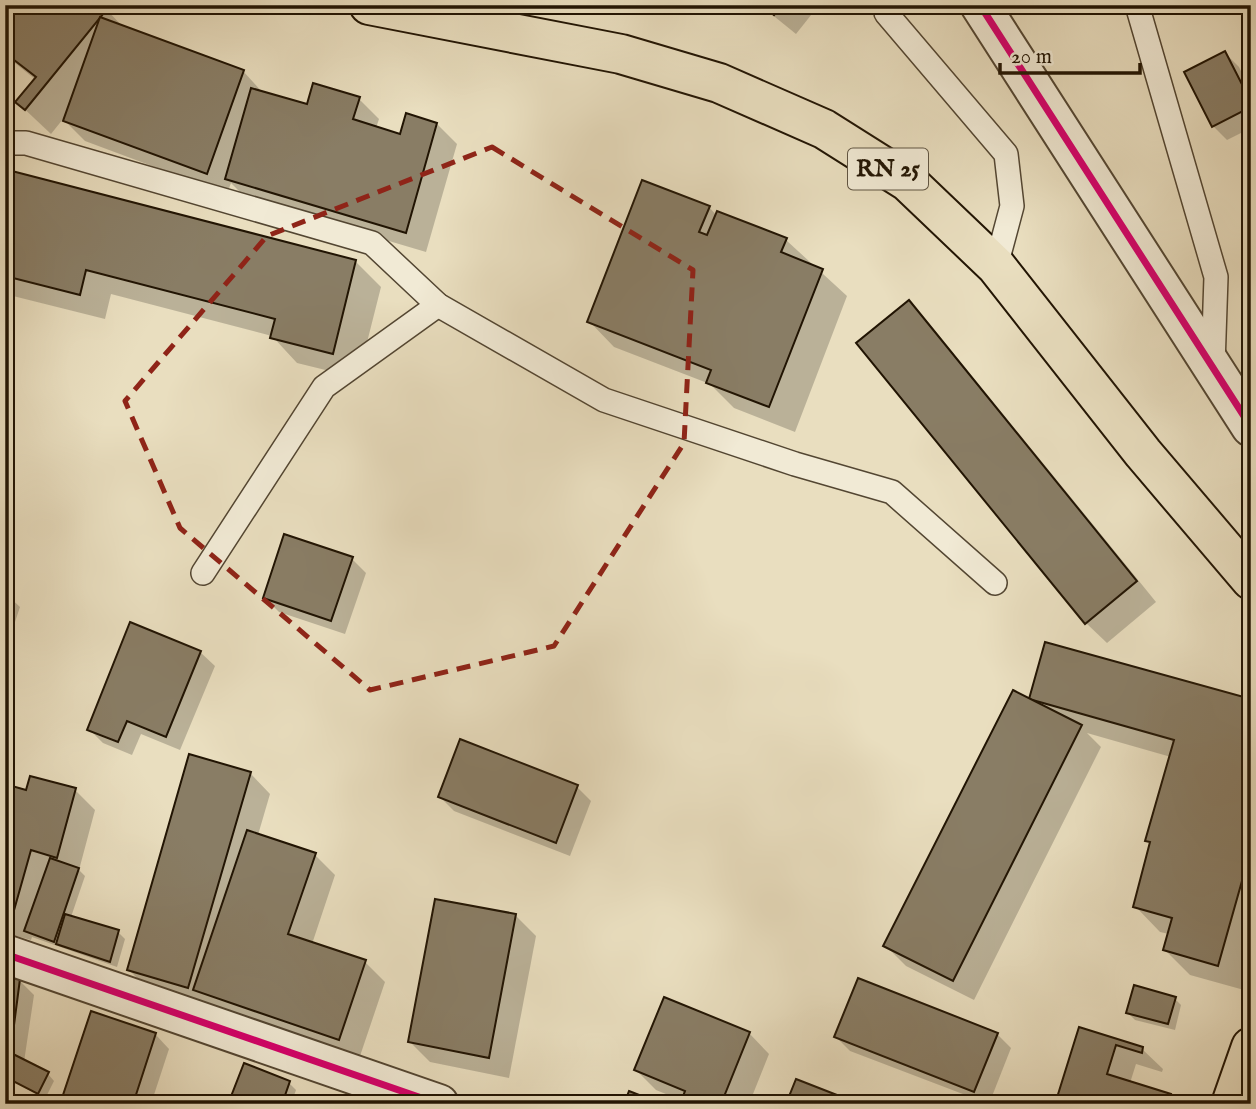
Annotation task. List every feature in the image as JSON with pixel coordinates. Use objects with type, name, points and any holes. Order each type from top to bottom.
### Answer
[{"type":"main road","name":"RN 25","points":[[369,5],[621,54],[719,83],[824,129],[908,182],[996,266],[1143,453],[1251,580]]},
{"type":"main road","points":[[1231,1104],[1251,1047]]},
{"type":"street","points":[[980,5],[1251,427]]},
{"type":"street","points":[[5,954],[439,1104]]},
{"type":"lane","points":[[1137,5],[1216,277],[1213,368]]},
{"type":"lane","points":[[886,13],[1006,155],[1012,206],[996,266]]},
{"type":"lane","points":[[5,143],[26,144],[372,243],[438,305],[604,400],[795,464],[892,492],[995,583]]},
{"type":"lane","points":[[203,573],[324,387],[438,305]]},
{"type":"highlighted area","points":[[492,147],[693,270],[684,443],[554,646],[370,690],[180,528],[125,401],[267,236]]},
{"type":"building","points":[[5,5],[104,5],[108,8],[25,110],[15,102],[36,77],[5,53]]},
{"type":"building","points":[[762,5],[783,5],[774,15]]},
{"type":"building","points":[[100,17],[244,70],[207,174],[63,121]]},
{"type":"building","points":[[1225,51],[1251,102],[1251,107],[1212,127],[1184,72]]},
{"type":"building","points":[[313,83],[360,97],[353,119],[400,134],[406,113],[437,123],[406,233],[225,179],[251,88],[307,104]]},
{"type":"building","points":[[8,170],[356,260],[333,354],[270,338],[275,319],[86,270],[80,295],[5,276],[5,179]]},
{"type":"building","points":[[642,180],[710,206],[699,232],[707,235],[717,211],[787,238],[781,252],[823,269],[769,407],[706,383],[711,370],[587,322]]},
{"type":"building","points":[[909,300],[1137,581],[1085,624],[856,343]]},
{"type":"building","points":[[284,534],[353,557],[331,621],[263,598]]},
{"type":"building","points":[[130,622],[201,651],[166,737],[127,721],[118,742],[87,730]]},
{"type":"building","points":[[1045,642],[1251,699],[1251,849],[1218,966],[1163,950],[1172,918],[1133,907],[1150,842],[1145,841],[1174,740],[1029,699]]},
{"type":"building","points":[[1013,690],[1082,725],[953,981],[883,946]]},
{"type":"building","points":[[460,739],[578,785],[556,843],[438,797]]},
{"type":"building","points":[[189,754],[251,772],[188,988],[127,970]]},
{"type":"building","points":[[30,776],[76,788],[57,858],[31,850],[11,921],[5,919],[5,784],[26,790]]},
{"type":"building","points":[[247,830],[316,853],[288,934],[366,960],[339,1040],[193,990]]},
{"type":"building","points":[[50,858],[79,868],[54,942],[24,931]]},
{"type":"building","points":[[435,899],[516,914],[489,1058],[408,1042]]},
{"type":"building","points":[[65,914],[119,930],[110,962],[56,944]]},
{"type":"building","points":[[5,977],[20,979],[11,1048],[5,1047]]},
{"type":"building","points":[[858,978],[998,1033],[974,1092],[834,1037]]},
{"type":"building","points":[[1134,985],[1176,997],[1168,1024],[1126,1013]]},
{"type":"building","points":[[664,997],[750,1032],[721,1104],[680,1104],[685,1091],[634,1070]]},
{"type":"building","points":[[91,1011],[156,1033],[133,1104],[60,1104]]},
{"type":"building","points":[[1079,1027],[1143,1047],[1142,1053],[1116,1045],[1107,1074],[1171,1094],[1168,1104],[1055,1104]]},
{"type":"building","points":[[11,1053],[49,1072],[38,1094],[5,1077],[5,1065]]},
{"type":"building","points":[[244,1063],[290,1081],[282,1104],[240,1104],[230,1099]]},
{"type":"building","points":[[796,1079],[860,1104],[786,1104]]},
{"type":"building","points":[[629,1091],[662,1104],[624,1104]]},
{"type":"building","points":[[5,1096],[31,1104],[5,1104]]},
{"type":"cycle path","points":[[980,5],[1251,427]]},
{"type":"cycle path","points":[[5,954],[439,1104]]}]
